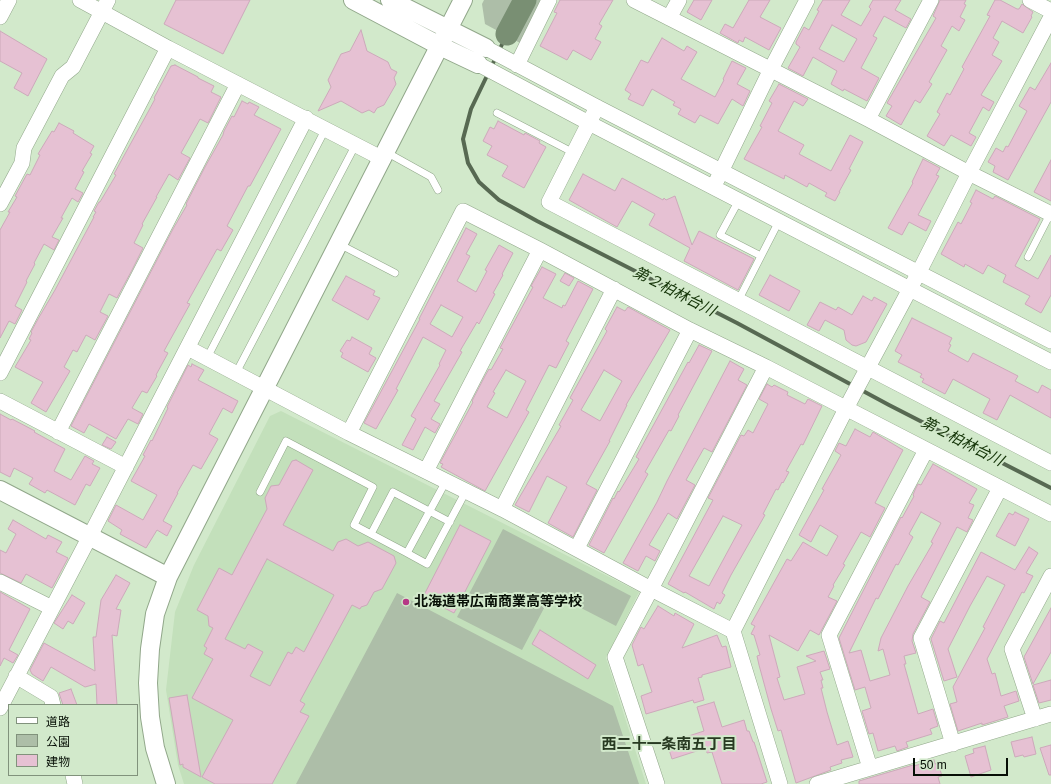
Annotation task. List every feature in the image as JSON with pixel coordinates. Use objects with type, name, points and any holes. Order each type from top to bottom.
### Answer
[{"type":"street","points":[[0,17],[9,0]]},
{"type":"street","points":[[80,0],[105,6],[168,48],[356,144],[385,155]]},
{"type":"street","points":[[353,0],[1051,362]]},
{"type":"street","points":[[390,0],[486,48],[597,107],[1051,341]]},
{"type":"street","points":[[166,784],[155,748],[150,717],[148,684],[150,649],[155,614],[168,577],[464,0]]},
{"type":"street","points":[[513,62],[549,0]]},
{"type":"street","points":[[634,0],[771,69],[1050,214]]},
{"type":"street","points":[[669,18],[679,0]]},
{"type":"street","points":[[714,187],[771,69],[807,0]]},
{"type":"street","points":[[868,120],[931,0]]},
{"type":"street","points":[[1030,0],[1051,11]]},
{"type":"street","points":[[0,204],[22,163],[24,148],[62,76],[73,67],[105,6]]},
{"type":"street","points":[[780,784],[733,631],[865,373],[1051,17]]},
{"type":"street","points":[[0,374],[168,48]]},
{"type":"street","points":[[58,432],[238,84]]},
{"type":"street","points":[[597,107],[549,202],[738,301],[865,373],[1051,463]]},
{"type":"street","points":[[0,708],[306,118]]},
{"type":"street","points":[[349,432],[463,211],[540,250],[690,330],[766,367],[849,404],[926,450],[1051,514]]},
{"type":"street","points":[[426,471],[540,250]]},
{"type":"street","points":[[502,509],[614,289]]},
{"type":"street","points":[[577,548],[690,330]]},
{"type":"street","points":[[188,348],[349,432],[502,509],[577,548],[652,590],[733,631]]},
{"type":"street","points":[[656,784],[615,657],[652,590],[766,367]]},
{"type":"street","points":[[0,401],[126,467]]},
{"type":"street","points":[[870,768],[829,634],[926,450]]},
{"type":"street","points":[[952,744],[921,638],[1000,488]]},
{"type":"street","points":[[0,490],[168,577]]},
{"type":"street","points":[[1035,718],[1012,649],[1051,576]]},
{"type":"street","points":[[0,582],[52,608]]},
{"type":"street","points":[[16,676],[51,697],[53,704]]},
{"type":"street","points":[[818,784],[1051,714]]},
{"type":"lane","points":[[497,113],[574,153]]},
{"type":"lane","points":[[207,358],[326,128]]},
{"type":"lane","points":[[236,373],[356,144]]},
{"type":"lane","points":[[385,155],[431,177],[438,190]]},
{"type":"lane","points":[[739,200],[720,236],[761,256]]},
{"type":"lane","points":[[1028,257],[1050,214]]},
{"type":"lane","points":[[738,301],[779,221]]},
{"type":"lane","points":[[339,244],[395,273]]},
{"type":"lane","points":[[260,492],[286,441],[373,487],[354,525],[427,564],[466,491]]},
{"type":"lane","points":[[407,553],[446,481]]},
{"type":"lane","points":[[371,534],[393,492],[450,522]]},
{"type":"shaded area","name":"北海道帯広南商業高等学校","points":[[281,411],[639,592],[606,658],[646,784],[184,784],[178,765],[166,690],[175,612],[194,565],[270,416]]},
{"type":"green space","points":[[484,0],[542,0],[520,43],[485,24],[482,4]]},
{"type":"green space","points":[[503,529],[631,596],[616,626],[552,593],[522,650],[457,617]]},
{"type":"green space","points":[[397,593],[613,706],[639,784],[296,784]]},
{"type":"building","points":[[176,0],[250,0],[223,54],[164,24]]},
{"type":"building","points":[[560,0],[613,0],[599,24],[602,26],[595,39],[601,42],[591,60],[573,50],[567,60],[540,46],[557,13],[554,12]]},
{"type":"building","points":[[694,0],[712,0],[701,20],[687,12]]},
{"type":"building","points":[[749,0],[770,0],[760,17],[781,28],[769,50],[745,37],[743,42],[739,40],[738,43],[720,33],[725,24],[733,28]]},
{"type":"building","points":[[823,0],[850,0],[841,15],[861,26],[871,9],[869,7],[873,0],[901,0],[895,10],[911,19],[906,28],[884,16],[873,36],[877,38],[861,68],[879,78],[867,101],[844,89],[843,91],[831,84],[837,71],[813,57],[803,76],[788,68],[800,47],[796,44],[796,42],[804,27],[809,30],[819,11],[817,10]],"holes":[[[832,25],[857,39],[844,62],[819,49]]]},
{"type":"building","points":[[940,0],[966,0],[964,4],[966,5],[960,17],[965,20],[959,31],[952,26],[941,46],[947,50],[929,82],[932,84],[920,103],[915,100],[901,125],[886,116],[892,106],[887,103],[936,18],[933,16]]},
{"type":"building","points":[[995,0],[1000,0],[1017,9],[1019,9],[1022,4],[1033,12],[1032,17],[1023,33],[1002,21],[993,38],[999,42],[992,55],[1002,61],[981,95],[994,102],[989,111],[983,107],[969,133],[976,137],[971,146],[951,135],[944,146],[927,136],[940,114],[937,112],[947,93],[950,95],[964,69],[962,67],[990,16],[987,15]]},
{"type":"building","points":[[361,30],[367,51],[388,62],[391,69],[397,72],[394,78],[396,84],[384,105],[377,108],[374,113],[369,110],[362,113],[341,101],[318,111],[331,87],[328,80],[341,54],[350,51]]},
{"type":"building","points":[[0,31],[47,59],[28,96],[14,88],[22,73],[0,61]]},
{"type":"building","points":[[662,38],[684,51],[687,46],[697,52],[681,79],[715,97],[732,61],[746,68],[737,84],[750,91],[743,106],[732,99],[718,124],[700,115],[695,123],[678,114],[681,109],[673,105],[675,102],[652,89],[643,106],[628,99],[631,94],[625,90],[641,60],[648,63]]},
{"type":"building","points":[[1051,63],[1051,102],[1008,180],[993,172],[995,166],[988,162],[996,148],[1003,152],[1006,146],[1008,147],[1027,111],[1019,106],[1030,87],[1035,90]]},
{"type":"building","points":[[175,65],[214,86],[211,92],[221,97],[208,123],[200,119],[181,153],[190,158],[178,180],[169,174],[156,197],[134,243],[143,248],[132,270],[117,298],[109,294],[100,312],[108,316],[95,340],[86,335],[77,352],[73,350],[64,367],[70,371],[46,412],[31,403],[43,382],[15,367],[31,340],[29,339],[32,333],[31,332],[94,217],[96,212],[94,211],[116,175],[114,174],[155,99],[154,98],[171,66]]},
{"type":"building","points":[[779,84],[808,99],[803,106],[794,101],[778,131],[804,145],[799,154],[831,171],[850,135],[863,142],[835,201],[825,196],[827,193],[809,183],[807,187],[785,175],[784,179],[744,159],[762,127],[760,126],[772,103],[769,101]]},
{"type":"building","points":[[242,101],[248,104],[249,102],[259,107],[254,115],[281,129],[227,226],[233,230],[221,251],[217,249],[187,303],[190,304],[164,351],[168,353],[156,375],[157,376],[147,393],[142,391],[132,408],[143,414],[138,424],[128,419],[116,439],[89,424],[84,433],[71,426],[173,229],[187,205],[186,204],[205,167],[232,116],[234,117]]},
{"type":"building","points":[[498,121],[524,135],[525,133],[540,141],[539,143],[546,147],[524,188],[502,176],[508,166],[487,155],[492,146],[483,141],[490,127],[494,129]]},
{"type":"building","points":[[59,123],[74,131],[73,133],[94,146],[90,153],[92,154],[82,171],[84,172],[75,189],[83,193],[78,202],[72,198],[61,218],[63,218],[52,237],[59,240],[54,250],[44,244],[15,306],[22,310],[15,324],[9,321],[0,338],[0,230],[17,197],[15,196],[27,174],[30,175],[40,155],[38,154],[52,131],[54,132]]},
{"type":"building","points":[[923,159],[940,168],[936,175],[939,176],[918,215],[931,221],[926,231],[909,222],[902,235],[888,228],[913,183],[912,182]]},
{"type":"building","points":[[1051,160],[1051,201],[1034,192]]},
{"type":"building","points":[[583,174],[615,191],[622,178],[663,200],[664,198],[666,200],[675,196],[692,245],[699,231],[754,259],[738,290],[684,261],[690,248],[649,225],[655,214],[632,201],[617,227],[569,200]]},
{"type":"building","points":[[976,190],[993,199],[995,196],[1040,219],[1015,266],[1038,279],[1051,255],[1051,295],[1041,313],[1025,304],[1030,296],[1003,282],[1006,275],[988,265],[983,274],[965,264],[964,267],[941,254],[958,222],[961,224],[972,203],[970,202]]},
{"type":"building","points":[[466,228],[477,234],[466,254],[470,256],[457,281],[476,292],[487,271],[485,270],[499,245],[513,253],[493,293],[495,294],[479,324],[477,322],[434,401],[440,404],[431,419],[440,424],[435,433],[425,427],[413,450],[402,445],[416,419],[411,416],[440,365],[439,364],[446,350],[423,337],[396,389],[398,390],[376,429],[364,423]],"holes":[[[441,305],[463,317],[452,337],[430,324]]]},
{"type":"building","points":[[542,267],[556,274],[543,298],[562,308],[563,305],[565,306],[578,281],[593,289],[566,341],[569,343],[556,368],[549,365],[526,410],[529,412],[485,491],[441,467],[443,464],[440,463],[473,402],[472,401],[485,376],[489,369],[491,370],[503,349],[500,348],[533,287],[531,286]],"holes":[[[506,370],[526,381],[507,418],[487,407],[495,393],[493,392]]]},
{"type":"building","points":[[565,273],[574,278],[569,286],[560,281]]},
{"type":"building","points":[[770,275],[800,291],[789,311],[759,295]]},
{"type":"building","points":[[346,276],[375,291],[373,295],[380,298],[368,320],[332,300]]},
{"type":"building","points":[[863,296],[872,301],[874,297],[887,304],[866,342],[856,346],[852,345],[846,340],[844,330],[825,320],[819,331],[807,325],[820,302],[836,310],[838,307],[852,315]]},
{"type":"building","points":[[617,307],[625,311],[628,307],[670,330],[626,405],[610,441],[586,484],[597,490],[573,537],[548,523],[567,487],[547,476],[529,512],[515,505],[561,426],[559,425],[573,400],[570,398],[607,331],[605,329]],"holes":[[[604,370],[622,381],[600,421],[581,410]]]},
{"type":"building","points":[[912,318],[952,338],[948,351],[968,362],[973,353],[1018,376],[1015,381],[1038,393],[1042,385],[1051,390],[1051,418],[1010,395],[997,420],[983,413],[990,399],[953,379],[945,394],[922,382],[924,379],[920,377],[922,374],[898,362],[902,355],[895,351]]},
{"type":"building","points":[[352,337],[372,348],[369,354],[376,358],[368,372],[341,357],[343,353],[340,351],[347,340],[350,341]]},
{"type":"building","points":[[699,345],[712,351],[671,431],[669,430],[645,472],[648,474],[604,553],[589,545],[613,498],[614,499],[618,491],[619,492],[639,459],[636,457],[688,362],[689,363]]},
{"type":"building","points":[[730,361],[744,369],[738,380],[747,385],[712,452],[704,448],[686,480],[695,485],[677,519],[668,513],[649,545],[660,551],[655,561],[646,556],[638,571],[623,563],[657,502]]},
{"type":"building","points":[[192,364],[204,370],[198,380],[238,401],[232,413],[223,408],[209,434],[218,439],[201,469],[193,465],[177,493],[163,521],[172,526],[167,536],[157,530],[146,548],[120,534],[122,530],[108,521],[116,505],[143,520],[157,495],[131,481],[145,456],[143,455],[151,440],[152,441],[188,365],[191,367]]},
{"type":"building","points":[[767,384],[772,387],[774,385],[788,392],[787,395],[805,404],[808,399],[822,406],[803,445],[801,444],[786,471],[789,472],[778,490],[776,489],[763,514],[765,515],[731,575],[722,593],[725,595],[720,604],[717,602],[714,609],[668,584],[713,500],[708,498],[741,435],[744,436],[748,430],[753,433],[768,404],[759,399]],"holes":[[[723,516],[742,525],[709,586],[689,576]]]},
{"type":"building","points":[[0,414],[35,431],[34,432],[65,449],[54,471],[71,480],[85,456],[94,461],[92,464],[100,468],[90,486],[86,484],[75,505],[47,490],[45,493],[29,484],[33,478],[14,468],[10,477],[0,472]]},
{"type":"building","points":[[855,429],[870,437],[873,432],[903,450],[875,503],[885,508],[870,537],[861,532],[843,564],[845,565],[833,585],[834,586],[828,597],[837,601],[819,635],[810,630],[798,651],[769,635],[780,677],[777,678],[784,700],[805,694],[797,667],[816,661],[806,656],[824,651],[830,669],[820,672],[823,680],[821,680],[823,688],[821,688],[827,712],[837,745],[848,741],[853,757],[841,760],[842,763],[830,767],[831,770],[796,783],[781,730],[778,731],[771,709],[757,656],[760,655],[754,635],[751,634],[755,626],[751,624],[787,559],[791,561],[803,542],[827,556],[838,536],[820,525],[811,542],[799,535],[824,490],[822,489],[841,455],[835,451],[839,443],[846,446]]},
{"type":"building","points":[[107,437],[116,442],[111,449],[102,445]]},
{"type":"building","points":[[296,460],[313,470],[283,525],[333,551],[338,542],[346,539],[358,546],[368,542],[394,556],[396,563],[382,589],[374,592],[367,605],[361,607],[360,609],[352,605],[300,701],[305,704],[300,712],[309,716],[272,784],[215,784],[202,777],[233,720],[192,698],[213,659],[204,654],[207,648],[204,646],[213,628],[209,626],[208,616],[197,610],[219,568],[232,575],[267,509],[265,498],[271,486],[279,485],[292,461]],"holes":[[[267,559],[334,595],[304,652],[296,647],[292,654],[288,652],[270,686],[250,676],[263,652],[248,644],[245,649],[225,639]]]},
{"type":"building","points":[[933,464],[977,489],[969,503],[974,505],[968,518],[973,520],[967,532],[957,527],[921,597],[930,602],[913,634],[912,641],[916,653],[904,656],[906,664],[904,664],[918,714],[933,709],[938,726],[930,729],[932,734],[906,742],[908,747],[897,751],[895,746],[878,751],[873,733],[869,734],[862,711],[871,708],[865,687],[855,690],[839,638],[901,517],[902,518],[913,498],[918,484],[921,485]],"holes":[[[921,512],[941,523],[931,542],[933,543],[908,586],[881,638],[878,651],[883,649],[890,675],[870,681],[861,650],[849,653],[876,598],[878,599],[896,564],[898,565],[913,537],[909,534]]]},
{"type":"building","points":[[1015,512],[1029,519],[1015,546],[996,536],[1009,513],[1013,515]]},
{"type":"building","points":[[13,520],[46,539],[48,535],[62,542],[56,552],[68,558],[52,588],[26,574],[21,583],[0,573],[0,550],[6,553],[16,534],[8,529]]},
{"type":"building","points":[[460,525],[491,541],[454,613],[423,597]]},
{"type":"building","points":[[1029,547],[1038,553],[1026,573],[1033,576],[1024,593],[1022,592],[987,659],[992,674],[995,673],[1001,696],[1016,691],[1019,701],[1004,706],[1008,717],[982,725],[982,723],[958,731],[950,704],[957,702],[953,687],[985,628],[983,627],[1005,585],[987,576],[970,606],[948,649],[957,677],[944,681],[931,639],[940,621],[944,623],[981,552],[1015,570]]},
{"type":"building","points":[[116,575],[130,583],[116,609],[121,610],[117,636],[112,635],[117,704],[97,704],[96,684],[85,687],[51,667],[43,681],[32,674],[30,670],[44,643],[95,671],[93,637],[96,637],[101,600]]},
{"type":"building","points":[[0,592],[30,609],[9,650],[18,655],[13,663],[4,658],[0,666]]},
{"type":"building","points":[[72,595],[85,603],[73,624],[68,621],[63,629],[54,623]]},
{"type":"building","points":[[658,606],[674,616],[675,613],[694,624],[682,648],[717,635],[722,647],[726,646],[731,667],[702,675],[702,677],[698,678],[704,700],[694,703],[693,700],[646,714],[641,696],[652,692],[643,664],[638,666],[632,645],[641,627],[644,629]]},
{"type":"building","points":[[1051,608],[1051,652],[1033,684],[1024,657]]},
{"type":"building","points":[[540,630],[596,665],[588,679],[532,644]]},
{"type":"building","points":[[1051,680],[1051,700],[1039,703],[1033,685]]},
{"type":"building","points":[[71,689],[77,704],[63,704],[59,693]]},
{"type":"building","points":[[187,695],[201,777],[183,767],[183,764],[180,765],[169,698]]},
{"type":"building","points":[[714,702],[722,727],[744,720],[747,731],[749,731],[754,742],[767,782],[761,784],[722,784],[712,752],[707,753],[706,748],[672,759],[667,743],[704,731],[697,707]]},
{"type":"building","points":[[1032,737],[1036,754],[1024,757],[1023,755],[1015,757],[1011,742]]},
{"type":"building","points":[[1051,745],[1051,775],[1049,775],[1040,748]]},
{"type":"building","points":[[985,746],[991,770],[971,777],[965,756],[974,753],[973,749]]},
{"type":"building","points":[[934,760],[935,764],[938,763],[942,776],[938,777],[940,784],[859,784],[859,781]]},
{"type":"waterway","name":"第２柏林台川","points":[[507,34],[525,0]]},
{"type":"waterway","name":"第２柏林台川","points":[[507,34],[471,109],[463,139],[468,163],[479,182],[499,200],[537,221],[737,323],[889,405],[1051,488]]},
{"type":"place","name":"北海道帯広南商業高等学校","points":[[406,602]]},
{"type":"district","name":"西二十一条南五丁目","points":[[669,745]]}]
